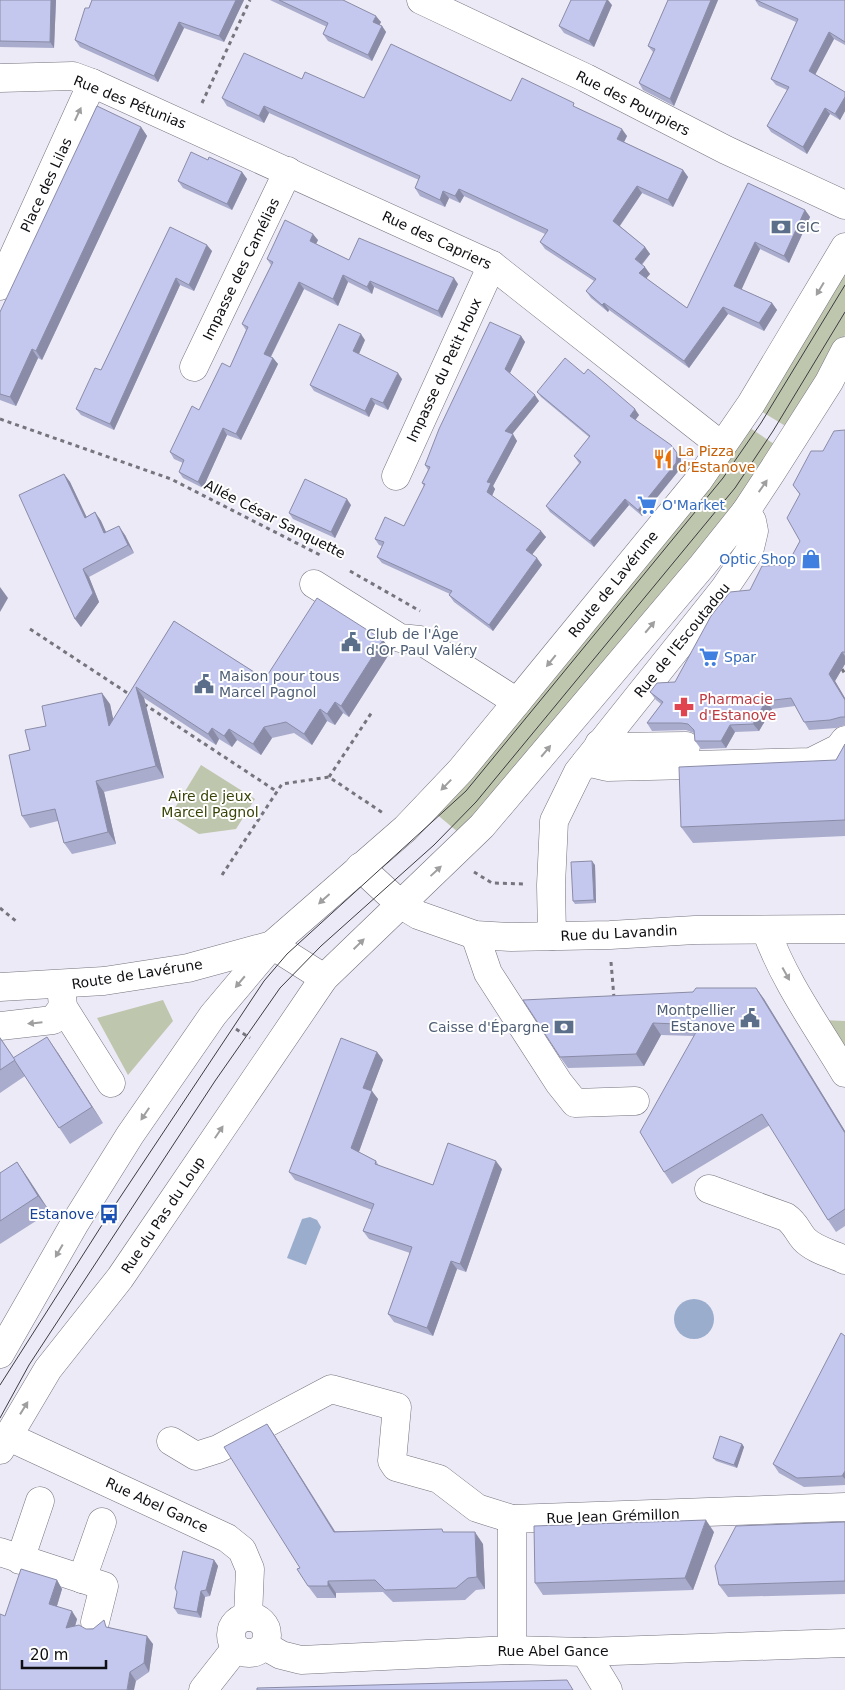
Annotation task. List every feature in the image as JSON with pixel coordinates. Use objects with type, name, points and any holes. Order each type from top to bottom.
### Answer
[{"type":"street","name":"Rue des Pourpiers","points":[[421,0],[586,78],[726,150],[845,205]]},
{"type":"street","name":"Rue des Pétunias","points":[[0,78],[74,76],[195,128]]},
{"type":"street","name":"Place des Lilas","points":[[0,286],[92,83]]},
{"type":"street","name":"Rue des Capriers","points":[[195,128],[492,265],[722,446]]},
{"type":"street","name":"Impasse des Camélias","points":[[194,367],[288,171]]},
{"type":"street","name":"Route de Lavérune","points":[[0,987],[62,996],[188,968],[272,945],[406,828],[461,770],[698,481],[751,404],[845,247]]},
{"type":"street","name":"Impasse du Petit Houx","points":[[396,476],[492,265]]},
{"type":"street","points":[[0,1354],[75,1223],[130,1134],[213,1015],[272,945],[324,978],[482,826],[746,510],[837,386],[845,351]]},
{"type":"street","name":"Rue de l'Escoutadou","points":[[552,936],[550,885],[554,820],[578,772],[724,589],[749,552],[754,531],[752,521],[746,510]]},
{"type":"street","points":[[314,584],[400,638],[420,640],[480,678],[503,696],[517,702]]},
{"type":"street","points":[[686,746],[609,747],[593,753],[607,767],[811,762],[824,758],[839,748],[845,740]]},
{"type":"street","points":[[360,867],[400,904]]},
{"type":"street","name":"Rue du Lavandin","points":[[400,904],[418,915],[475,935],[552,936],[694,930],[845,929]]},
{"type":"street","points":[[766,930],[774,953],[845,1073]]},
{"type":"street","points":[[475,935],[479,952],[493,982],[554,1075],[576,1104],[634,1101]]},
{"type":"street","name":"Rue du Pas du Loup","points":[[4,1443],[48,1369],[120,1278],[324,978]]},
{"type":"street","points":[[0,1026],[53,1020],[62,996]]},
{"type":"street","points":[[62,996],[111,1082]]},
{"type":"street","points":[[709,1190],[786,1218],[795,1223],[805,1240],[812,1246],[845,1260]]},
{"type":"street","name":"Rue Jean Grémillon","points":[[171,1442],[196,1456],[218,1449],[331,1390],[361,1396],[397,1407],[392,1461],[396,1467],[439,1480],[477,1508],[512,1519],[845,1507]]},
{"type":"street","name":"Rue Abel Gance","points":[[4,1443],[227,1538],[242,1550],[250,1569],[248,1617]]},
{"type":"street","points":[[40,1501],[10,1556],[104,1586],[95,1622]]},
{"type":"street","points":[[512,1519],[512,1650]]},
{"type":"street","points":[[82,1579],[102,1522]]},
{"type":"street","points":[[256,1618],[263,1623],[268,1638],[265,1646],[251,1654],[242,1653],[231,1641],[234,1625],[240,1619],[256,1618]]},
{"type":"street","name":"Rue Abel Gance","points":[[265,1646],[281,1656],[301,1660],[512,1650],[585,1652],[845,1643]]},
{"type":"street","points":[[203,1690],[236,1648]]},
{"type":"street","points":[[585,1652],[608,1690]]},
{"type":"path","points":[[195,128],[250,0]]},
{"type":"path","name":"Allée César Sanquette","points":[[0,419],[171,479],[325,557]]},
{"type":"path","name":"Allée César Sanquette","points":[[342,566],[425,614]]},
{"type":"path","points":[[30,629],[134,697]]},
{"type":"path","points":[[842,669],[845,674]]},
{"type":"path","points":[[142,703],[276,791]]},
{"type":"path","points":[[329,777],[372,712]]},
{"type":"path","points":[[222,875],[282,784],[329,777],[362,800]]},
{"type":"path","points":[[492,883],[516,884]]},
{"type":"path","points":[[0,908],[17,922]]},
{"type":"path","points":[[610,935],[614,1002]]},
{"type":"green space","points":[[845,265],[845,335],[792,430],[759,410]]},
{"type":"green space","points":[[747,426],[780,448],[731,515],[459,833],[434,812]]},
{"type":"green space","name":"Aire de jeux Marcel Pagnol","points":[[201,765],[255,799],[236,829],[199,834],[170,816]]},
{"type":"green space","points":[[163,1000],[173,1021],[128,1075],[97,1018]]},
{"type":"green space","points":[[821,1020],[845,1021],[845,1060]]},
{"type":"water","points":[[310,1217],[317,1220],[321,1227],[306,1265],[287,1258],[302,1219]]},
{"type":"water","points":[[698,1299],[705,1302],[711,1308],[714,1319],[713,1327],[705,1336],[698,1339],[690,1339],[683,1336],[675,1327],[674,1315],[677,1308],[686,1300]]},
{"type":"building","points":[[0,0],[51,0],[50,42],[0,41]]},
{"type":"building","points":[[92,0],[236,0],[219,36],[179,22],[154,76],[75,40],[85,8],[89,8]]},
{"type":"building","points":[[279,0],[343,0],[376,16],[373,22],[382,26],[368,55],[323,34],[328,23]]},
{"type":"building","points":[[571,0],[607,0],[589,41],[559,26]]},
{"type":"building","points":[[668,0],[711,0],[670,99],[639,83],[655,49],[648,46]]},
{"type":"building","points":[[756,0],[845,0],[845,42],[829,32],[809,71],[845,92],[845,97],[835,114],[825,108],[803,147],[767,126],[789,87],[771,79],[798,19]]},
{"type":"building","points":[[391,44],[511,101],[522,78],[574,103],[573,106],[622,129],[617,139],[683,170],[668,200],[637,186],[613,221],[645,247],[635,259],[645,267],[639,273],[687,308],[748,183],[805,210],[784,256],[755,242],[734,286],[772,303],[759,323],[723,307],[684,361],[604,303],[602,305],[586,291],[596,279],[540,242],[548,230],[459,189],[455,196],[443,191],[440,200],[415,188],[420,176],[264,106],[259,116],[222,98],[244,53],[302,79],[305,72],[364,98]]},
{"type":"building","points":[[97,106],[141,127],[36,351],[32,349],[10,397],[0,394],[0,312]]},
{"type":"building","points":[[191,152],[208,160],[209,157],[242,172],[227,204],[178,181]]},
{"type":"building","points":[[285,220],[313,234],[310,241],[349,260],[359,238],[454,278],[438,311],[370,281],[367,287],[343,275],[333,299],[299,282],[264,354],[273,358],[236,434],[223,428],[198,482],[179,472],[184,460],[170,452],[192,406],[199,410],[222,363],[230,367],[248,327],[242,324],[273,262],[267,259]]},
{"type":"building","points":[[170,227],[207,245],[189,285],[176,278],[110,424],[76,409],[95,368],[101,370]]},
{"type":"building","points":[[490,322],[521,336],[505,369],[535,395],[505,431],[513,434],[487,482],[491,483],[487,492],[541,531],[526,550],[537,558],[489,625],[449,595],[452,591],[377,557],[384,542],[375,539],[385,517],[404,526],[425,484],[422,483],[430,467],[425,465],[439,429]]},
{"type":"building","points":[[339,324],[361,334],[353,351],[398,373],[383,403],[371,398],[365,411],[310,385]]},
{"type":"building","points":[[565,358],[584,374],[588,369],[606,384],[635,409],[630,416],[671,445],[677,453],[676,463],[638,510],[625,499],[590,541],[546,506],[581,462],[574,456],[590,436],[537,392]]},
{"type":"building","points":[[845,430],[845,652],[842,652],[829,674],[845,700],[845,717],[804,722],[791,698],[766,701],[753,724],[730,725],[721,741],[695,741],[694,730],[688,724],[647,723],[663,702],[650,692],[657,683],[675,682],[711,616],[730,592],[750,590],[762,566],[787,565],[800,541],[787,518],[800,494],[793,485],[811,451],[823,451],[834,431]]},
{"type":"building","points":[[64,474],[85,518],[95,512],[104,533],[119,526],[128,545],[83,569],[93,593],[75,619],[19,495]]},
{"type":"building","points":[[305,479],[347,499],[331,532],[289,513]]},
{"type":"building","points":[[317,598],[383,640],[341,706],[335,702],[327,714],[320,709],[304,734],[286,722],[264,727],[253,744],[229,729],[224,736],[212,728],[208,734],[136,687],[156,766],[96,781],[108,832],[64,843],[55,809],[22,816],[9,755],[30,750],[25,730],[46,726],[42,706],[102,693],[109,726],[174,621],[265,679]]},
{"type":"building","points":[[845,744],[845,820],[681,827],[679,767],[836,760]]},
{"type":"building","points":[[592,861],[594,900],[573,901],[571,862]]},
{"type":"building","points":[[696,988],[756,988],[845,1133],[845,1209],[828,1220],[762,1114],[664,1172],[640,1132],[700,1025],[653,1023],[636,1054],[560,1057],[523,1000],[693,992]]},
{"type":"building","points":[[47,1037],[92,1107],[59,1128],[13,1058]]},
{"type":"building","points":[[0,1038],[15,1060],[0,1070]]},
{"type":"building","points":[[341,1038],[377,1052],[363,1088],[372,1091],[351,1148],[376,1161],[375,1164],[433,1185],[448,1143],[496,1161],[460,1264],[451,1261],[427,1328],[388,1314],[412,1247],[363,1231],[374,1204],[289,1172]]},
{"type":"building","points":[[17,1162],[38,1196],[0,1221],[0,1173]]},
{"type":"building","points":[[841,1333],[845,1336],[845,1471],[842,1476],[797,1478],[773,1464]]},
{"type":"building","points":[[267,1424],[334,1532],[442,1529],[443,1532],[475,1532],[477,1577],[468,1578],[456,1588],[385,1590],[375,1580],[328,1581],[328,1586],[308,1586],[297,1569],[300,1568],[224,1447]]},
{"type":"building","points":[[720,1436],[742,1444],[734,1465],[713,1458]]},
{"type":"building","points":[[706,1520],[685,1578],[535,1583],[534,1526]]},
{"type":"building","points":[[845,1522],[845,1581],[719,1585],[715,1566],[736,1526]]},
{"type":"building","points":[[183,1551],[214,1560],[206,1590],[201,1591],[197,1612],[174,1608],[177,1592],[175,1588]]},
{"type":"building","points":[[21,1569],[57,1580],[49,1604],[72,1611],[66,1628],[79,1625],[86,1629],[93,1629],[104,1620],[106,1627],[147,1636],[144,1663],[130,1672],[127,1690],[0,1690],[0,1614],[5,1616]]},
{"type":"building","points":[[567,1680],[573,1690],[257,1690],[257,1688]]},
{"type":"tram line","points":[[0,1385],[109,1214],[264,981],[287,954],[466,791],[723,478],[761,423],[845,285]]},
{"type":"tram line","points":[[0,1418],[29,1365],[215,1081],[280,988],[321,946],[434,845],[476,802],[735,488],[773,431],[845,312]]},
{"type":"place","name":"CIC","points":[[781,227]]},
{"type":"place","name":"La Pizza d'Estanove","points":[[663,459]]},
{"type":"place","name":"O'Market","points":[[647,505]]},
{"type":"place","name":"Optic Shop","points":[[811,559]]},
{"type":"place","name":"Club de l'Âge d'Or Paul Valéry","points":[[351,642]]},
{"type":"place","name":"Spar","points":[[709,657]]},
{"type":"place","name":"Maison pour tous Marcel Pagnol","points":[[204,684]]},
{"type":"place","name":"Pharmacie d'Estanove","points":[[684,707]]},
{"type":"place","name":"Montpellier Estanove","points":[[750,1018]]},
{"type":"place","name":"Caisse d'Épargne","points":[[564,1027]]},
{"type":"place","name":"Estanove","points":[[109,1214]]}]
